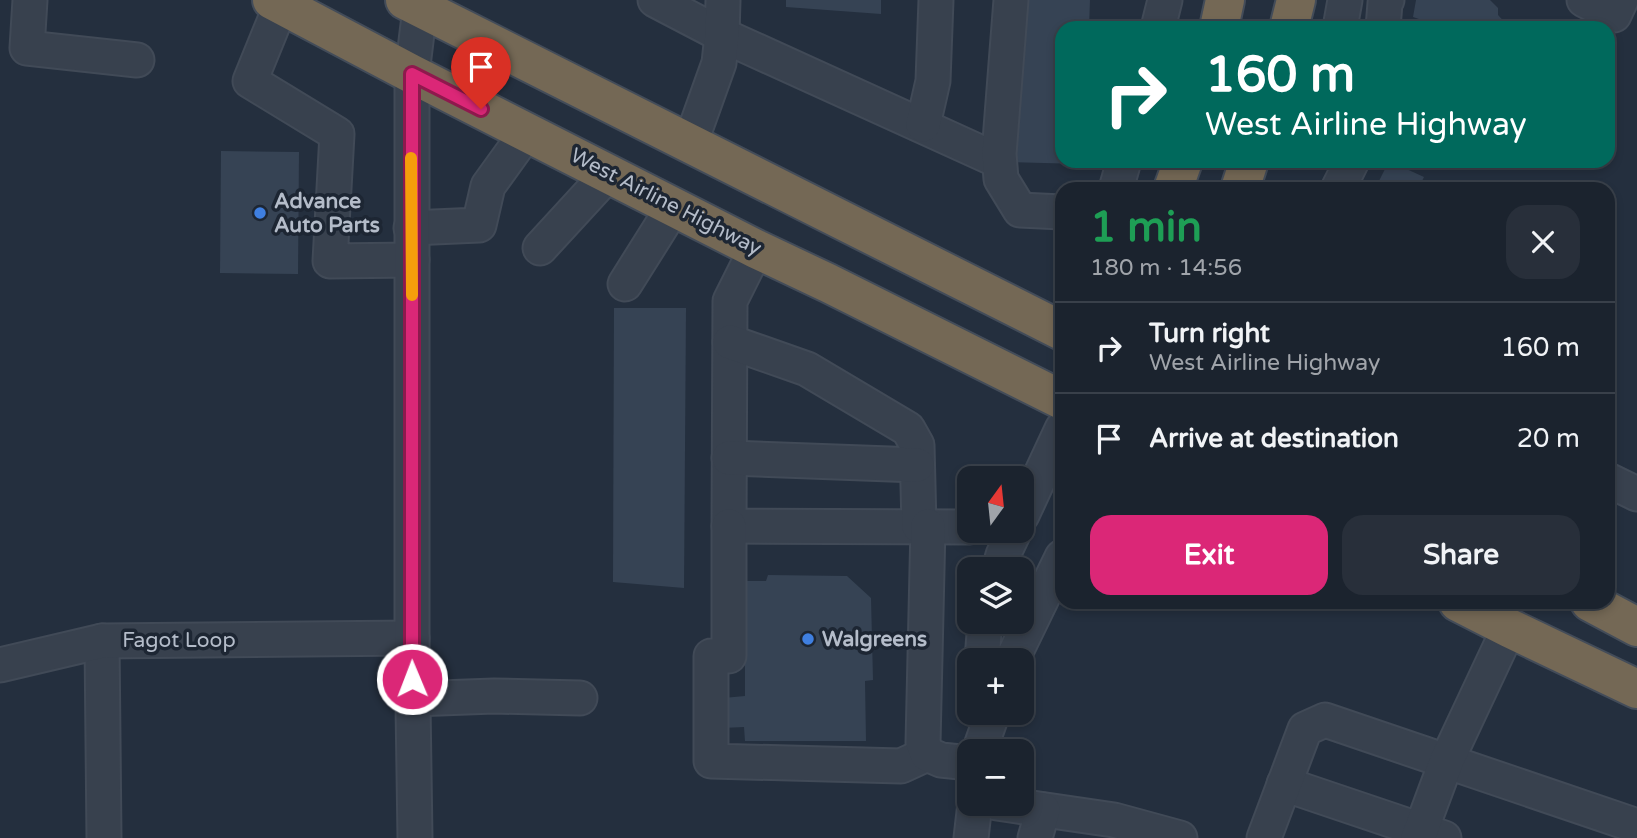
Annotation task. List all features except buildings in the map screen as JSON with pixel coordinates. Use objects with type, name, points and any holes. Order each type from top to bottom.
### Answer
[{"type":"highway","points":[[1221,21],[1226,0]]},
{"type":"highway","points":[[1291,21],[1296,0]]},
{"type":"highway","name":"West Airline Highway","points":[[276,2],[756,249],[1055,396]]},
{"type":"highway","points":[[416,2],[690,144],[1055,327]]},
{"type":"highway","points":[[1472,609],[1637,689]]},
{"type":"highway","points":[[1603,609],[1637,627]]},
{"type":"street","points":[[30,0],[27,48],[137,60]]},
{"type":"street","points":[[655,0],[722,35],[999,161]]},
{"type":"street","points":[[690,144],[719,63],[723,0]]},
{"type":"street","points":[[923,125],[933,81],[936,0]]},
{"type":"street","points":[[1011,0],[999,161],[1001,179],[1020,210],[1055,212]]},
{"type":"street","points":[[1160,21],[1165,0]]},
{"type":"street","points":[[1341,21],[1345,0]]},
{"type":"street","points":[[1384,21],[1387,0]]},
{"type":"street","points":[[1584,0],[1610,14]]},
{"type":"street","points":[[276,2],[250,80],[337,134],[330,261],[411,244],[480,225],[488,186],[527,132]]},
{"type":"street","points":[[415,838],[411,244],[412,74],[416,2]]},
{"type":"street","points":[[540,248],[608,174]]},
{"type":"street","points":[[625,284],[674,206]]},
{"type":"street","points":[[756,249],[730,300],[729,656],[711,656],[711,761],[901,765],[928,754]]},
{"type":"street","points":[[730,342],[807,369],[908,429],[917,445],[924,526],[923,743],[928,754],[941,760],[957,757]]},
{"type":"street","points":[[1034,482],[1055,442]]},
{"type":"street","points":[[729,458],[917,465]]},
{"type":"street","points":[[1615,483],[1637,494]]},
{"type":"street","points":[[729,526],[957,527]]},
{"type":"street","points":[[1018,648],[1055,571]]},
{"type":"street","points":[[1284,784],[1428,835],[1447,761],[1509,628]]},
{"type":"street","name":"Fagot Loop","points":[[104,838],[102,641],[412,638]]},
{"type":"street","points":[[0,665],[102,641]]},
{"type":"street","points":[[413,699],[494,696],[580,698]]},
{"type":"street","points":[[1264,838],[1305,729],[1325,720],[1637,826]]},
{"type":"street","points":[[971,838],[974,816]]},
{"type":"street","points":[[1023,816],[1039,824],[1181,838]]},
{"type":"slow traffic","points":[[411,158],[412,295]]},
{"type":"place","name":"Advance Auto Parts","points":[[260,213]]},
{"type":"place","name":"Walgreens","points":[[808,639]]},
{"type":"route","points":[[412,679],[412,74],[481,109]]}]
